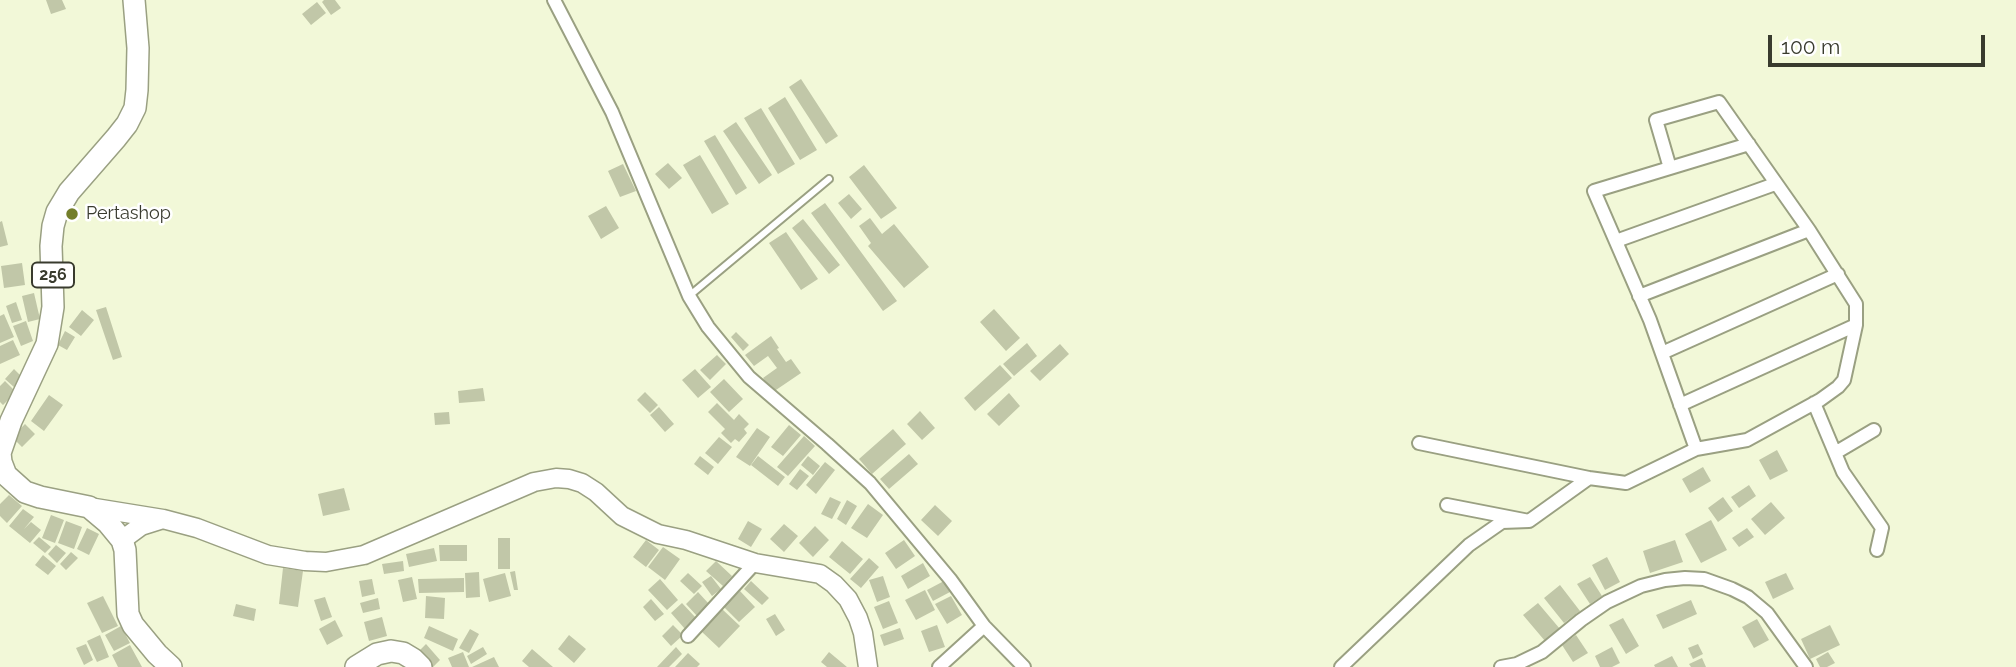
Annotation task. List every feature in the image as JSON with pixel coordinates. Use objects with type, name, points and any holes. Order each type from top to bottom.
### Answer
[{"type":"main road","name":"256","points":[[89,507],[25,492],[6,475],[0,453],[6,415],[47,344],[53,307],[51,246],[57,212],[69,191],[127,124],[135,108],[138,48],[134,0]]},
{"type":"main road","points":[[89,507],[163,519],[197,528],[268,555],[326,562],[364,555],[534,482],[556,478],[569,479],[582,483],[609,502],[622,516],[658,534],[686,540],[755,563],[820,574],[848,599],[858,618],[868,667]]},
{"type":"main road","points":[[89,507],[108,523],[122,540],[127,563],[126,600],[133,625],[156,654],[171,667]]},
{"type":"main road","points":[[122,540],[141,526],[163,519]]},
{"type":"main road","points":[[356,667],[377,654],[391,651],[403,653],[421,667]]},
{"type":"street","points":[[554,0],[612,112],[689,296],[708,327],[743,371],[870,484],[942,569],[984,626],[1024,667]]},
{"type":"street","points":[[1419,443],[1589,478],[1626,483],[1696,449],[1747,439],[1838,387],[1844,380],[1857,325],[1856,304],[1809,230],[1719,102],[1656,120],[1670,168]]},
{"type":"street","points":[[1696,449],[1662,353],[1594,191],[1749,144]]},
{"type":"street","points":[[1616,241],[1775,184]]},
{"type":"street","points":[[1639,296],[1809,230]]},
{"type":"street","points":[[1662,353],[1838,274]]},
{"type":"street","points":[[1680,405],[1857,325]]},
{"type":"street","points":[[1814,403],[1843,472],[1882,528],[1877,550]]},
{"type":"street","points":[[1835,453],[1874,429]]},
{"type":"street","points":[[1341,667],[1469,545],[1502,522],[1529,521],[1589,478]]},
{"type":"street","points":[[1447,505],[1529,521]]},
{"type":"street","points":[[688,636],[755,563]]},
{"type":"street","points":[[1501,667],[1517,664],[1542,652],[1607,602],[1641,586],[1665,580],[1704,579],[1748,597],[1767,613],[1806,667]]},
{"type":"street","points":[[939,667],[984,626]]},
{"type":"lane","points":[[689,296],[829,178]]},
{"type":"building","points":[[46,0],[62,0],[66,9],[51,14]]},
{"type":"building","points":[[335,0],[341,8],[331,15],[322,2]]},
{"type":"building","points":[[317,2],[326,13],[311,25],[302,14]]},
{"type":"building","points":[[801,79],[838,136],[826,144],[789,87]]},
{"type":"building","points":[[785,97],[817,150],[800,160],[768,108]]},
{"type":"building","points":[[761,108],[795,164],[778,174],[744,118]]},
{"type":"building","points":[[736,122],[772,175],[759,184],[723,131]]},
{"type":"building","points":[[715,135],[747,188],[736,195],[704,141]]},
{"type":"building","points":[[700,155],[729,204],[712,214],[683,165]]},
{"type":"building","points":[[668,163],[682,178],[669,189],[655,174]]},
{"type":"building","points":[[623,164],[636,191],[620,197],[608,171]]},
{"type":"building","points":[[864,165],[897,208],[881,219],[849,177]]},
{"type":"building","points":[[849,194],[862,209],[851,219],[838,203]]},
{"type":"building","points":[[825,203],[897,301],[883,311],[811,213]]},
{"type":"building","points":[[606,206],[619,228],[601,239],[588,216]]},
{"type":"building","points":[[870,218],[882,234],[894,224],[929,267],[904,288],[868,246],[871,243],[859,226]]},
{"type":"building","points":[[803,219],[840,265],[829,274],[792,228]]},
{"type":"building","points":[[2,221],[8,245],[0,247],[0,222]]},
{"type":"building","points":[[786,232],[818,279],[801,290],[769,243]]},
{"type":"building","points":[[22,263],[25,285],[4,288],[1,266]]},
{"type":"building","points":[[34,293],[40,319],[28,322],[22,296]]},
{"type":"building","points":[[16,302],[22,320],[12,323],[6,306]]},
{"type":"building","points":[[106,307],[122,357],[113,360],[96,310]]},
{"type":"building","points":[[994,309],[1020,338],[1006,351],[980,322]]},
{"type":"building","points":[[82,310],[94,320],[81,336],[69,327]]},
{"type":"building","points":[[4,314],[14,337],[0,343],[0,316]]},
{"type":"building","points":[[26,321],[33,341],[21,346],[13,326]]},
{"type":"building","points":[[65,331],[75,337],[67,350],[58,345]]},
{"type":"building","points":[[736,332],[749,345],[743,351],[731,337]]},
{"type":"building","points":[[771,336],[786,362],[791,359],[801,373],[773,392],[763,378],[777,368],[768,356],[754,366],[745,355]]},
{"type":"building","points":[[13,340],[20,355],[0,364],[0,346]]},
{"type":"building","points":[[1027,343],[1037,356],[1014,376],[1003,364]]},
{"type":"building","points":[[1060,344],[1069,354],[1040,381],[1030,371]]},
{"type":"building","points":[[717,355],[726,364],[710,380],[700,370]]},
{"type":"building","points":[[1000,365],[1012,378],[975,411],[964,398]]},
{"type":"building","points":[[14,369],[24,379],[15,388],[5,379]]},
{"type":"building","points":[[695,369],[711,387],[698,398],[682,380]]},
{"type":"building","points":[[724,379],[743,399],[729,412],[710,392]]},
{"type":"building","points":[[5,381],[16,392],[3,405],[0,402],[0,386]]},
{"type":"building","points":[[483,388],[485,401],[459,403],[458,391]]},
{"type":"building","points":[[645,392],[658,405],[650,413],[637,400]]},
{"type":"building","points":[[1009,393],[1020,406],[999,426],[987,414]]},
{"type":"building","points":[[49,395],[63,405],[44,431],[31,421]]},
{"type":"building","points":[[717,403],[734,420],[739,414],[749,424],[744,429],[747,433],[739,442],[735,439],[731,443],[721,433],[725,429],[708,412]]},
{"type":"building","points":[[659,407],[674,424],[665,432],[650,415]]},
{"type":"building","points":[[920,411],[935,428],[922,440],[907,424]]},
{"type":"building","points":[[449,412],[450,424],[435,425],[434,413]]},
{"type":"building","points":[[25,424],[35,434],[22,447],[12,437]]},
{"type":"building","points":[[789,425],[801,435],[783,456],[771,447]]},
{"type":"building","points":[[757,428],[770,437],[750,466],[736,457]]},
{"type":"building","points":[[893,429],[906,444],[872,474],[859,459]]},
{"type":"building","points":[[804,436],[815,446],[788,476],[777,467]]},
{"type":"building","points":[[719,437],[732,447],[718,464],[705,453]]},
{"type":"building","points":[[1777,450],[1788,471],[1770,480],[1759,460]]},
{"type":"building","points":[[909,454],[918,464],[889,489],[880,479]]},
{"type":"building","points":[[700,456],[714,467],[708,475],[694,464]]},
{"type":"building","points":[[758,456],[785,477],[778,486],[751,465]]},
{"type":"building","points":[[808,456],[820,466],[813,475],[801,465]]},
{"type":"building","points":[[825,462],[835,470],[816,494],[806,485]]},
{"type":"building","points":[[1703,467],[1711,481],[1690,493],[1682,479]]},
{"type":"building","points":[[800,469],[809,476],[797,490],[789,484]]},
{"type":"building","points":[[1749,485],[1756,496],[1739,508],[1731,497]]},
{"type":"building","points":[[344,488],[350,510],[323,516],[318,494]]},
{"type":"building","points":[[9,495],[22,506],[7,523],[0,516],[0,504]]},
{"type":"building","points":[[830,497],[841,502],[832,519],[821,514]]},
{"type":"building","points":[[1723,497],[1733,511],[1718,522],[1708,508]]},
{"type":"building","points":[[847,500],[857,506],[846,525],[837,519]]},
{"type":"building","points":[[1771,502],[1785,518],[1765,535],[1751,519]]},
{"type":"building","points":[[868,504],[883,515],[867,538],[851,528]]},
{"type":"building","points":[[935,505],[952,521],[938,536],[921,520]]},
{"type":"building","points":[[23,509],[34,517],[24,529],[31,522],[41,530],[30,543],[9,526]]},
{"type":"building","points":[[51,515],[64,520],[55,543],[42,538]]},
{"type":"building","points":[[1711,520],[1727,550],[1701,563],[1685,534]]},
{"type":"building","points":[[66,521],[82,527],[74,549],[58,543]]},
{"type":"building","points":[[748,521],[762,529],[751,547],[738,539]]},
{"type":"building","points":[[784,524],[798,536],[784,552],[770,539]]},
{"type":"building","points":[[815,526],[829,540],[813,557],[799,543]]},
{"type":"building","points":[[87,528],[99,534],[89,555],[77,549]]},
{"type":"building","points":[[1747,528],[1754,537],[1739,547],[1732,538]]},
{"type":"building","points":[[39,537],[51,547],[45,553],[33,543]]},
{"type":"building","points":[[498,538],[510,538],[510,569],[498,569]]},
{"type":"building","points":[[646,540],[659,550],[646,567],[633,557]]},
{"type":"building","points":[[904,540],[915,556],[896,569],[885,553]]},
{"type":"building","points":[[1675,540],[1683,562],[1650,573],[1643,551]]},
{"type":"building","points":[[842,541],[863,559],[850,574],[829,557]]},
{"type":"building","points":[[56,545],[66,553],[57,563],[48,554]]},
{"type":"building","points":[[439,545],[467,545],[467,561],[440,561]]},
{"type":"building","points":[[663,547],[680,559],[665,580],[648,567]]},
{"type":"building","points":[[434,548],[437,561],[409,567],[406,554]]},
{"type":"building","points":[[71,552],[78,558],[66,570],[60,564]]},
{"type":"building","points":[[43,555],[56,566],[48,575],[35,565]]},
{"type":"building","points":[[1607,557],[1620,582],[1605,590],[1592,565]]},
{"type":"building","points":[[869,558],[879,567],[861,588],[850,579]]},
{"type":"building","points":[[403,561],[404,571],[384,574],[382,564]]},
{"type":"building","points":[[716,561],[732,576],[723,586],[706,571]]},
{"type":"building","points":[[923,563],[930,576],[908,589],[901,576]]},
{"type":"building","points":[[283,568],[303,571],[298,607],[279,604]]},
{"type":"building","points":[[515,571],[518,590],[514,590],[510,572]]},
{"type":"building","points":[[479,572],[480,597],[466,598],[465,573]]},
{"type":"building","points":[[505,573],[511,596],[489,602],[483,579]]},
{"type":"building","points":[[688,573],[702,586],[694,594],[680,581]]},
{"type":"building","points":[[1786,573],[1794,589],[1773,599],[1765,582]]},
{"type":"building","points":[[711,576],[721,589],[712,596],[702,582]]},
{"type":"building","points":[[883,576],[890,597],[877,602],[869,580]]},
{"type":"building","points":[[412,577],[417,599],[403,602],[398,580]]},
{"type":"building","points":[[1590,577],[1602,596],[1590,604],[1577,584]]},
{"type":"building","points":[[464,578],[464,592],[419,593],[418,579]]},
{"type":"building","points":[[372,579],[375,594],[362,597],[359,581]]},
{"type":"building","points":[[660,579],[678,600],[667,610],[648,590]]},
{"type":"building","points":[[751,581],[769,598],[762,605],[744,589]]},
{"type":"building","points":[[944,581],[950,592],[933,601],[927,590]]},
{"type":"building","points":[[1560,585],[1580,611],[1564,623],[1544,598]]},
{"type":"building","points":[[925,590],[935,610],[916,620],[905,600]]},
{"type":"building","points":[[740,591],[755,607],[739,622],[724,607]]},
{"type":"building","points":[[698,592],[709,604],[697,616],[686,604]]},
{"type":"building","points":[[103,596],[118,626],[102,633],[87,603]]},
{"type":"building","points":[[426,596],[445,598],[444,619],[425,618]]},
{"type":"building","points":[[951,596],[962,615],[947,624],[935,604]]},
{"type":"building","points":[[325,597],[332,617],[321,621],[314,600]]},
{"type":"building","points":[[378,598],[380,609],[363,613],[360,603]]},
{"type":"building","points":[[651,599],[664,614],[655,621],[643,607]]},
{"type":"building","points":[[1691,600],[1697,614],[1663,629],[1656,615]]},
{"type":"building","points":[[889,601],[898,623],[883,629],[874,607]]},
{"type":"building","points":[[682,603],[696,618],[685,629],[671,613]]},
{"type":"building","points":[[1538,603],[1560,629],[1545,641],[1523,615]]},
{"type":"building","points":[[236,604],[256,609],[254,621],[233,616]]},
{"type":"building","points":[[722,609],[740,626],[719,648],[701,631]]},
{"type":"building","points":[[775,614],[785,630],[776,636],[766,619]]},
{"type":"building","points":[[382,617],[387,636],[369,641],[364,622]]},
{"type":"building","points":[[1623,618],[1639,646],[1626,654],[1609,625]]},
{"type":"building","points":[[1757,619],[1769,640],[1754,648],[1742,627]]},
{"type":"building","points":[[335,620],[343,636],[327,645],[319,629]]},
{"type":"building","points":[[673,625],[683,635],[671,646],[662,636]]},
{"type":"building","points":[[937,625],[945,647],[929,652],[921,631]]},
{"type":"building","points":[[1830,625],[1840,645],[1810,659],[1801,639]]},
{"type":"building","points":[[121,626],[130,643],[114,651],[105,635]]},
{"type":"building","points":[[429,626],[458,639],[453,651],[424,638]]},
{"type":"building","points":[[900,628],[904,639],[884,646],[880,635]]},
{"type":"building","points":[[470,629],[479,634],[469,653],[459,648]]},
{"type":"building","points":[[100,635],[109,657],[97,662],[87,641]]},
{"type":"building","points":[[569,635],[586,649],[574,663],[558,649]]},
{"type":"building","points":[[1576,635],[1588,653],[1573,662],[1562,645]]},
{"type":"building","points":[[86,644],[93,660],[84,665],[76,648]]},
{"type":"building","points":[[426,644],[440,660],[433,667],[427,667],[415,655]]},
{"type":"building","points":[[1698,644],[1703,654],[1693,659],[1688,648]]},
{"type":"building","points":[[130,645],[142,667],[118,667],[112,655]]},
{"type":"building","points":[[483,647],[487,654],[471,664],[467,656]]},
{"type":"building","points":[[676,647],[682,654],[669,667],[657,667]]},
{"type":"building","points":[[1612,647],[1620,663],[1612,667],[1600,667],[1595,656]]},
{"type":"building","points":[[532,649],[553,667],[529,667],[522,661]]},
{"type":"building","points":[[463,652],[469,667],[452,667],[448,658]]},
{"type":"building","points":[[829,652],[847,667],[827,667],[821,662]]},
{"type":"building","points":[[1828,652],[1835,663],[1820,667],[1816,659]]},
{"type":"building","points":[[688,653],[700,664],[697,667],[675,667]]},
{"type":"building","points":[[1672,656],[1678,667],[1655,667],[1654,665]]},
{"type":"building","points":[[494,657],[499,667],[472,667]]},
{"type":"building","points":[[1702,658],[1706,667],[1691,667],[1689,664]]},
{"type":"place","name":"Pertashop","points":[[72,214]]}]
